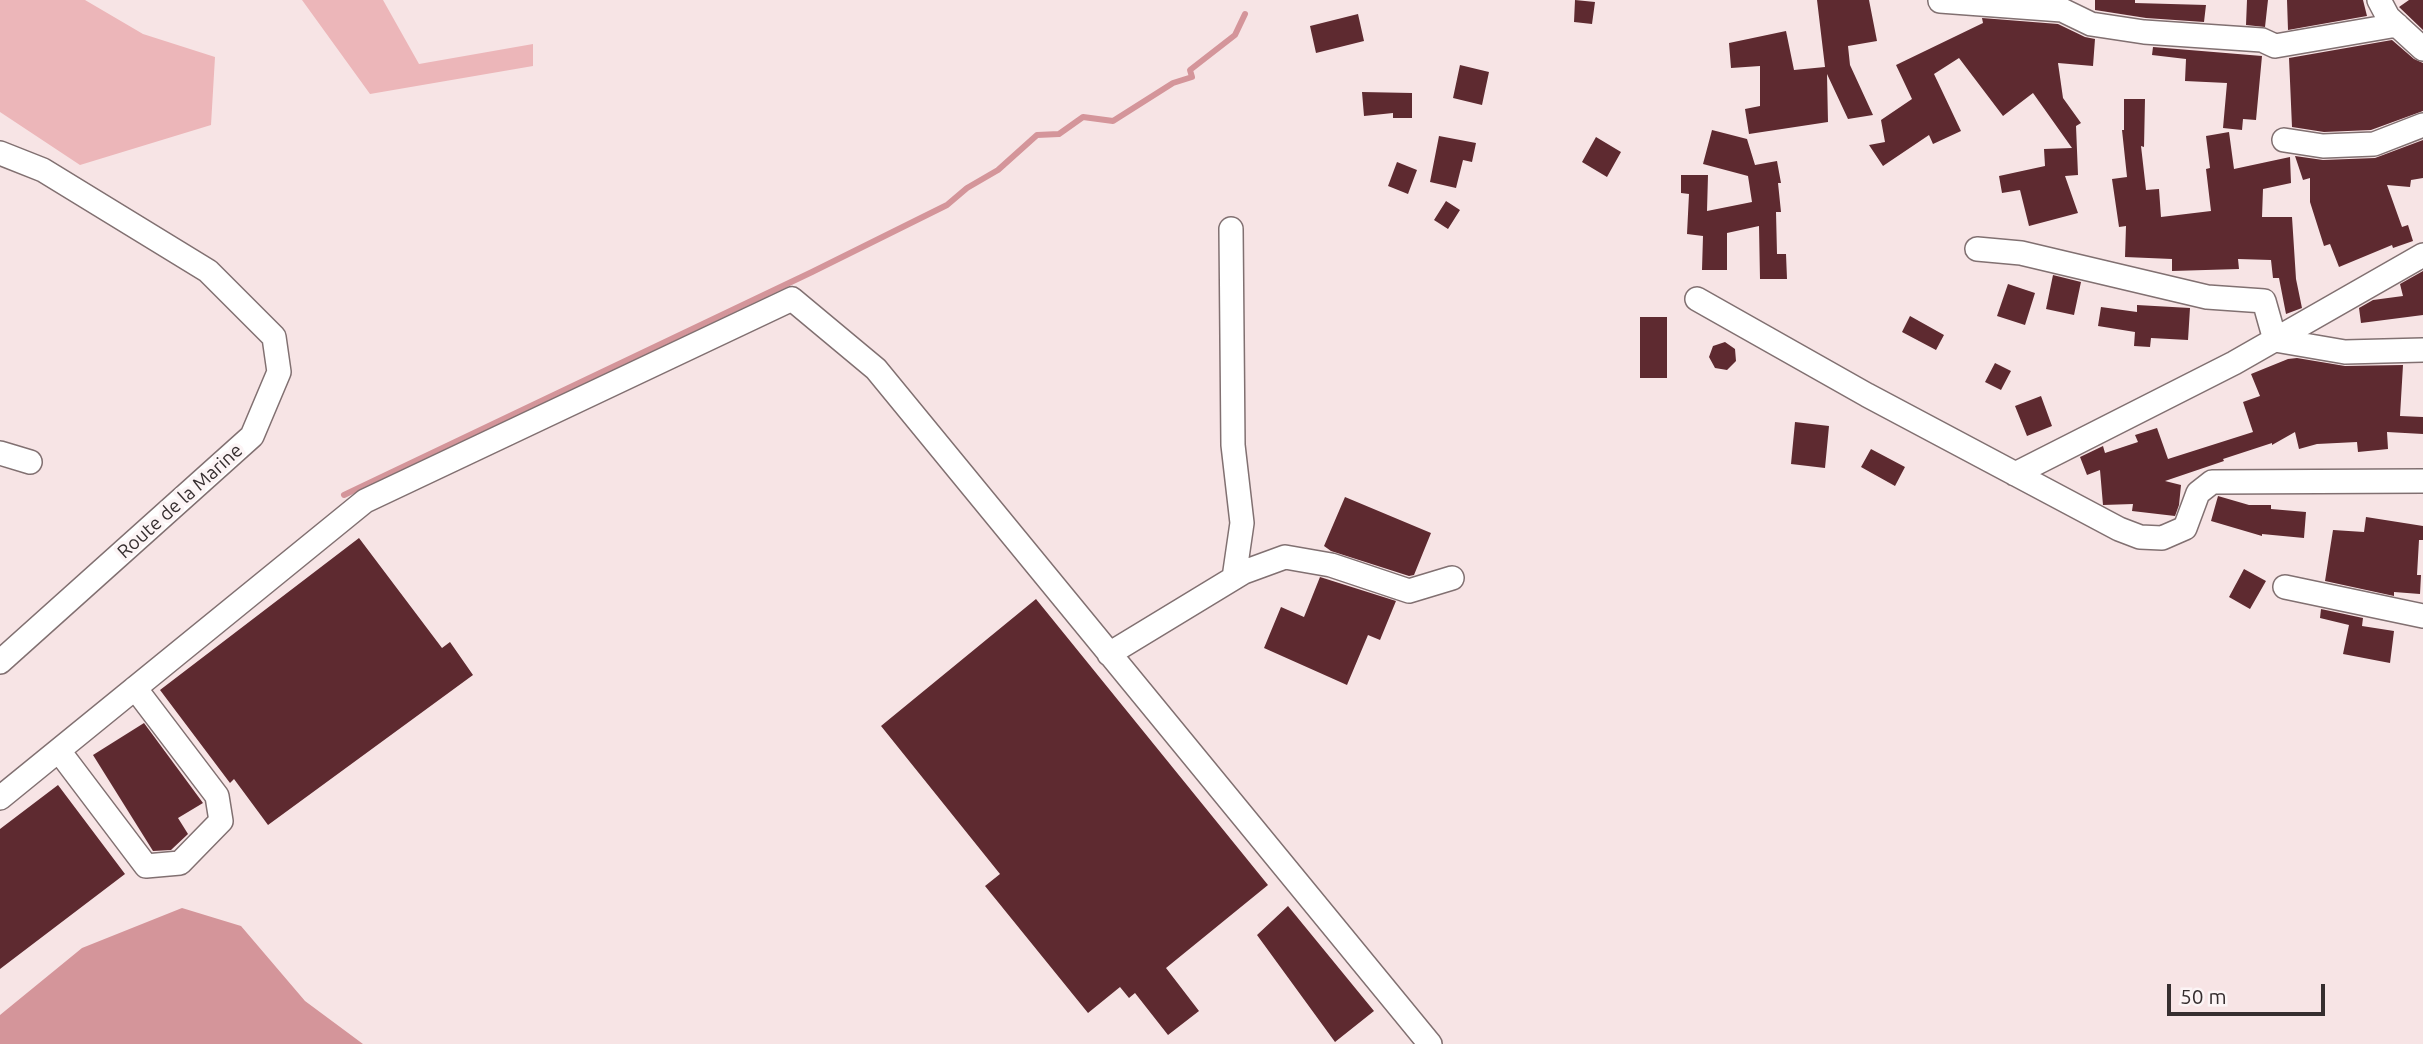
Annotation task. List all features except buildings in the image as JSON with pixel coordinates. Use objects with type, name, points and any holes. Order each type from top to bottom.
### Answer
[{"type":"street","points":[[2379,0],[2388,17],[2423,49]]},
{"type":"street","points":[[1940,1],[2062,10],[2091,24],[2144,32],[2262,40],[2275,46],[2397,25]]},
{"type":"street","points":[[2284,140],[2323,146],[2374,144],[2423,125]]},
{"type":"street","name":"Route de la Marine","points":[[0,153],[43,170],[208,271],[274,337],[279,372],[252,436],[0,662]]},
{"type":"street","points":[[1231,229],[1233,445],[1242,523],[1234,578]]},
{"type":"street","points":[[1977,249],[2021,253],[2207,298],[2264,301],[2275,340]]},
{"type":"street","points":[[2015,474],[2234,363],[2423,255]]},
{"type":"street","points":[[0,798],[365,501],[792,299],[876,369],[1430,1044]]},
{"type":"street","points":[[1697,299],[1867,395],[2119,529],[2140,537],[2162,538],[2185,528],[2198,493],[2212,482],[2423,481]]},
{"type":"street","points":[[2275,340],[2345,352],[2423,350]]},
{"type":"street","points":[[0,453],[30,462]]},
{"type":"street","points":[[1109,654],[1244,572],[1285,558],[1331,565],[1409,591],[1452,578]]},
{"type":"street","points":[[2285,587],[2423,616]]},
{"type":"street","points":[[59,751],[146,866],[180,863],[221,821],[217,796],[135,688]]},
{"type":"shaded area","points":[[0,0],[85,0],[143,34],[215,57],[211,125],[80,165],[0,112]]},
{"type":"shaded area","points":[[302,0],[383,0],[419,64],[533,44],[533,66],[370,94]]},
{"type":"shaded area","points":[[182,908],[241,926],[305,1001],[363,1044],[0,1044],[0,1015],[82,948]]},
{"type":"waterway","points":[[344,495],[947,205],[967,188],[998,170],[1037,135],[1059,134],[1083,117],[1113,121],[1173,83],[1192,77],[1190,70],[1235,35],[1245,14]]}]
